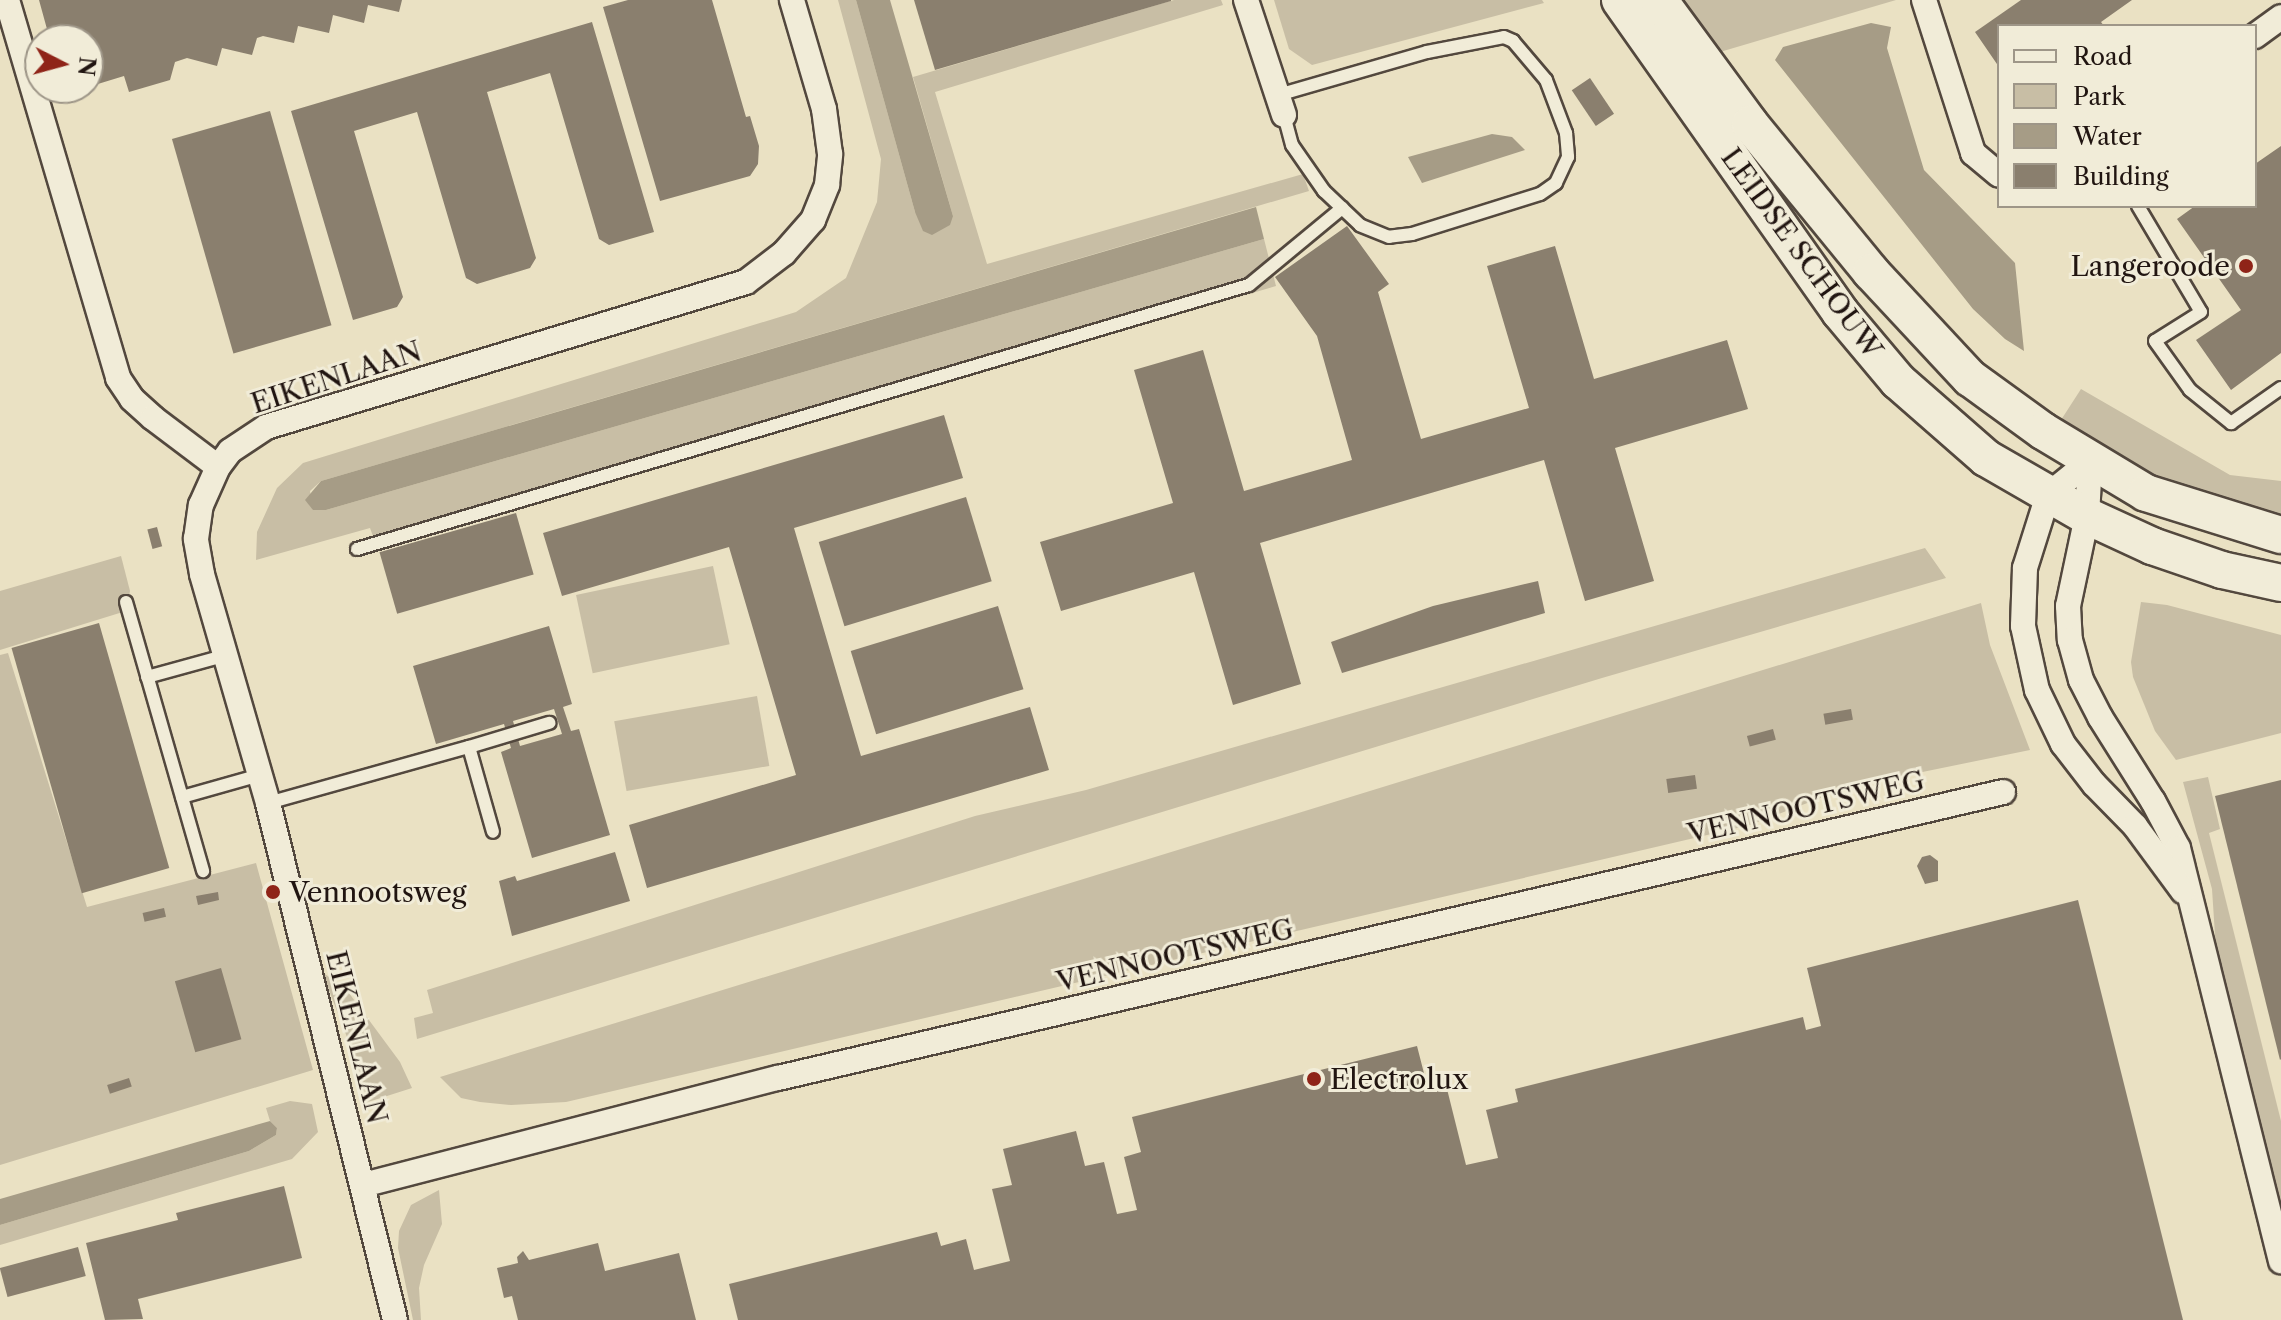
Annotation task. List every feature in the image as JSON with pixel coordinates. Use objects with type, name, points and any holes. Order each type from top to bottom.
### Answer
[{"type":"street","points":[[7,0],[118,378],[132,399],[153,418],[218,467]]},
{"type":"street","name":"EIKENLAAN","points":[[395,1320],[268,803],[202,574],[196,539],[201,505],[218,467],[230,451],[266,427],[746,282],[784,253],[813,220],[827,185],[830,154],[824,109],[792,0]]},
{"type":"street","points":[[1246,0],[1281,105]]},
{"type":"street","name":"LEIDSE SCHOUW","points":[[1620,0],[1840,312],[1898,381],[1986,458],[2087,516],[2222,570],[2281,583]]},
{"type":"street","name":"LEIDSE SCHOUW","points":[[1659,0],[1750,124],[1871,272],[1970,378],[2090,461],[2146,493],[2281,535]]},
{"type":"street","points":[[1924,0],[1973,153],[1997,173]]},
{"type":"street","points":[[2257,35],[2281,17]]},
{"type":"street","points":[[2090,461],[2048,495],[2025,568],[2023,626],[2037,690],[2063,744],[2094,784],[2135,826],[2192,902]]},
{"type":"street","points":[[2090,461],[2087,516],[2072,578],[2070,640],[2081,680],[2178,848],[2281,1261]]},
{"type":"street","name":"VENNOOTSWEG","points":[[363,1185],[794,1074],[2003,792]]},
{"type":"lane","points":[[1504,37],[1513,41],[1546,80],[1566,133],[1568,157],[1556,183],[1540,194],[1412,234],[1389,237],[1360,225],[1324,191],[1292,145],[1281,105],[1427,52],[1504,37]]},
{"type":"lane","points":[[357,549],[1249,285],[1342,208]]},
{"type":"lane","points":[[2139,208],[2201,312],[2155,341],[2190,390],[2231,423],[2281,388]]},
{"type":"lane","points":[[126,602],[203,871]]},
{"type":"lane","points":[[147,677],[227,655]]},
{"type":"lane","points":[[268,803],[549,723]]},
{"type":"lane","points":[[469,747],[493,832]]},
{"type":"lane","points":[[182,797],[260,775]]},
{"type":"green space","points":[[838,0],[856,0],[915,212],[953,216],[913,77],[1174,0],[1221,0],[1223,5],[935,92],[987,264],[1303,174],[1309,191],[321,481],[310,491],[313,510],[326,510],[1264,239],[1276,286],[377,547],[370,528],[256,560],[257,532],[277,488],[303,463],[796,312],[846,278],[877,202],[881,159]]},
{"type":"green space","points":[[1274,0],[1542,0],[1544,3],[1312,65],[1289,49]]},
{"type":"green space","points":[[1682,0],[1896,0],[1720,52]]},
{"type":"green space","points":[[2081,389],[2230,475],[2281,481],[2281,516],[2203,495],[2144,471],[2061,420]]},
{"type":"green space","points":[[1925,548],[1946,578],[1602,678],[417,1039],[414,1018],[433,1013],[427,990],[975,816],[1086,790]]},
{"type":"green space","points":[[121,556],[130,591],[126,611],[0,650],[0,591]]},
{"type":"green space","points":[[713,566],[730,644],[593,673],[576,595]]},
{"type":"green space","points":[[2141,602],[2167,605],[2281,635],[2281,733],[2176,760],[2155,731],[2133,677],[2131,662]]},
{"type":"green space","points":[[1981,603],[1990,645],[2030,750],[1849,787],[1750,825],[566,1102],[511,1105],[480,1102],[461,1098],[440,1077]]},
{"type":"green space","points":[[8,653],[87,907],[256,863],[313,1070],[0,1165],[0,655]]},
{"type":"green space","points":[[757,696],[769,766],[627,791],[614,721]]},
{"type":"green space","points":[[2208,777],[2220,829],[2209,833],[2281,1121],[2281,1210],[2216,950],[2212,889],[2183,782]]},
{"type":"green space","points":[[322,972],[346,989],[400,1062],[412,1088],[365,1103],[355,1058]]},
{"type":"green space","points":[[290,1101],[312,1104],[318,1132],[292,1159],[0,1245],[0,1225],[249,1151],[276,1135],[277,1128],[270,1121],[266,1108]]},
{"type":"green space","points":[[439,1190],[442,1224],[424,1265],[419,1288],[421,1320],[413,1320],[398,1248],[399,1231],[411,1205]]},
{"type":"water","points":[[856,0],[890,0],[953,216],[950,225],[932,235],[923,231],[915,212]]},
{"type":"water","points":[[1871,23],[1891,27],[1887,48],[1924,170],[2015,263],[2024,351],[2005,339],[1973,309],[1775,60],[1783,47]]},
{"type":"water","points":[[1492,134],[1512,137],[1525,150],[1422,183],[1408,157]]},
{"type":"water","points":[[1256,207],[1264,239],[326,510],[313,510],[305,500],[321,481]]},
{"type":"water","points":[[270,1121],[277,1128],[276,1135],[249,1151],[0,1225],[0,1199]]},
{"type":"building","points":[[39,0],[402,0],[399,12],[368,5],[364,23],[333,15],[329,33],[298,26],[294,43],[263,36],[257,38],[252,55],[222,48],[217,66],[187,58],[175,62],[170,80],[129,92],[124,76],[104,82],[104,24],[46,24]]},
{"type":"building","points":[[628,0],[712,0],[746,117],[750,116],[759,146],[758,164],[750,176],[660,201],[603,7]]},
{"type":"building","points":[[914,0],[1171,0],[1171,1],[935,70]]},
{"type":"building","points":[[2021,0],[2132,0],[2101,22],[2102,24],[1997,24],[1997,64],[1975,32]]},
{"type":"building","points":[[592,22],[654,232],[609,245],[599,239],[550,73],[487,92],[536,258],[530,268],[477,284],[466,278],[417,112],[354,131],[403,297],[397,307],[353,320],[291,111]]},
{"type":"building","points":[[1590,78],[1614,114],[1596,126],[1572,90]]},
{"type":"building","points":[[270,111],[331,325],[233,353],[172,139]]},
{"type":"building","name":"Langeroode","points":[[2281,146],[2281,353],[2231,390],[2196,340],[2241,310],[2177,219],[2192,208],[2257,208],[2257,163]]},
{"type":"building","points":[[1347,226],[1389,284],[1378,292],[1421,439],[1529,408],[1487,266],[1555,246],[1594,379],[1727,340],[1748,409],[1615,448],[1654,581],[1585,601],[1544,460],[1260,543],[1301,684],[1233,705],[1194,572],[1061,611],[1040,542],[1173,503],[1134,370],[1203,350],[1244,491],[1352,460],[1317,336],[1275,277]]},
{"type":"building","points":[[944,415],[963,478],[794,528],[861,756],[1030,707],[1049,770],[647,888],[629,825],[796,775],[729,547],[562,596],[543,533]]},
{"type":"building","points":[[966,497],[992,581],[844,626],[819,542]]},
{"type":"building","points":[[516,513],[534,575],[397,614],[380,552]]},
{"type":"building","points":[[157,527],[162,546],[153,549],[147,530]]},
{"type":"building","points":[[1538,581],[1545,613],[1342,673],[1331,642],[1433,606]]},
{"type":"building","points":[[998,606],[1023,689],[876,734],[851,651]]},
{"type":"building","points":[[99,623],[169,868],[82,893],[12,648]]},
{"type":"building","points":[[549,626],[572,704],[563,707],[571,731],[579,729],[610,835],[532,858],[501,752],[511,748],[504,724],[436,744],[413,666]],"holes":[[[554,709],[562,734],[520,746],[513,721]]]},
{"type":"building","points":[[1851,709],[1853,720],[1825,725],[1823,714]]},
{"type":"building","points":[[1773,729],[1776,740],[1750,747],[1747,736]]},
{"type":"building","points":[[1695,775],[1697,789],[1668,793],[1666,779]]},
{"type":"building","points":[[2281,780],[2281,1059],[2280,1060],[2215,796]]},
{"type":"building","points":[[615,852],[630,901],[512,936],[499,881],[515,876],[517,881]]},
{"type":"building","points":[[1930,855],[1938,861],[1938,881],[1925,884],[1917,866],[1922,857]]},
{"type":"building","points":[[218,892],[219,900],[198,905],[196,896]]},
{"type":"building","points":[[2078,900],[2183,1320],[738,1320],[729,1284],[937,1232],[941,1246],[966,1239],[974,1270],[1010,1261],[992,1189],[1012,1185],[1003,1149],[1076,1131],[1085,1166],[1104,1162],[1117,1214],[1137,1210],[1124,1157],[1141,1152],[1132,1117],[1417,1046],[1426,1081],[1444,1077],[1466,1165],[1498,1158],[1486,1110],[1518,1102],[1515,1089],[1803,1017],[1806,1030],[1821,1026],[1807,968]]},
{"type":"building","points":[[164,908],[166,917],[145,922],[143,913]]},
{"type":"building","points":[[221,968],[241,1039],[195,1052],[175,981]]},
{"type":"building","points":[[129,1078],[132,1087],[110,1094],[107,1085]]},
{"type":"building","points":[[284,1186],[302,1258],[138,1299],[143,1319],[105,1320],[86,1243],[178,1220],[176,1213]]},
{"type":"building","points":[[598,1243],[605,1271],[679,1253],[696,1320],[518,1320],[512,1296],[504,1298],[497,1268],[518,1263],[517,1257],[523,1251],[529,1260]]},
{"type":"building","points":[[78,1247],[86,1276],[8,1297],[0,1268]]},
{"type":"place","name":"Langeroode","points":[[2246,266]]},
{"type":"place","name":"Vennootsweg","points":[[273,892]]},
{"type":"place","name":"Electrolux","points":[[1314,1079]]}]
